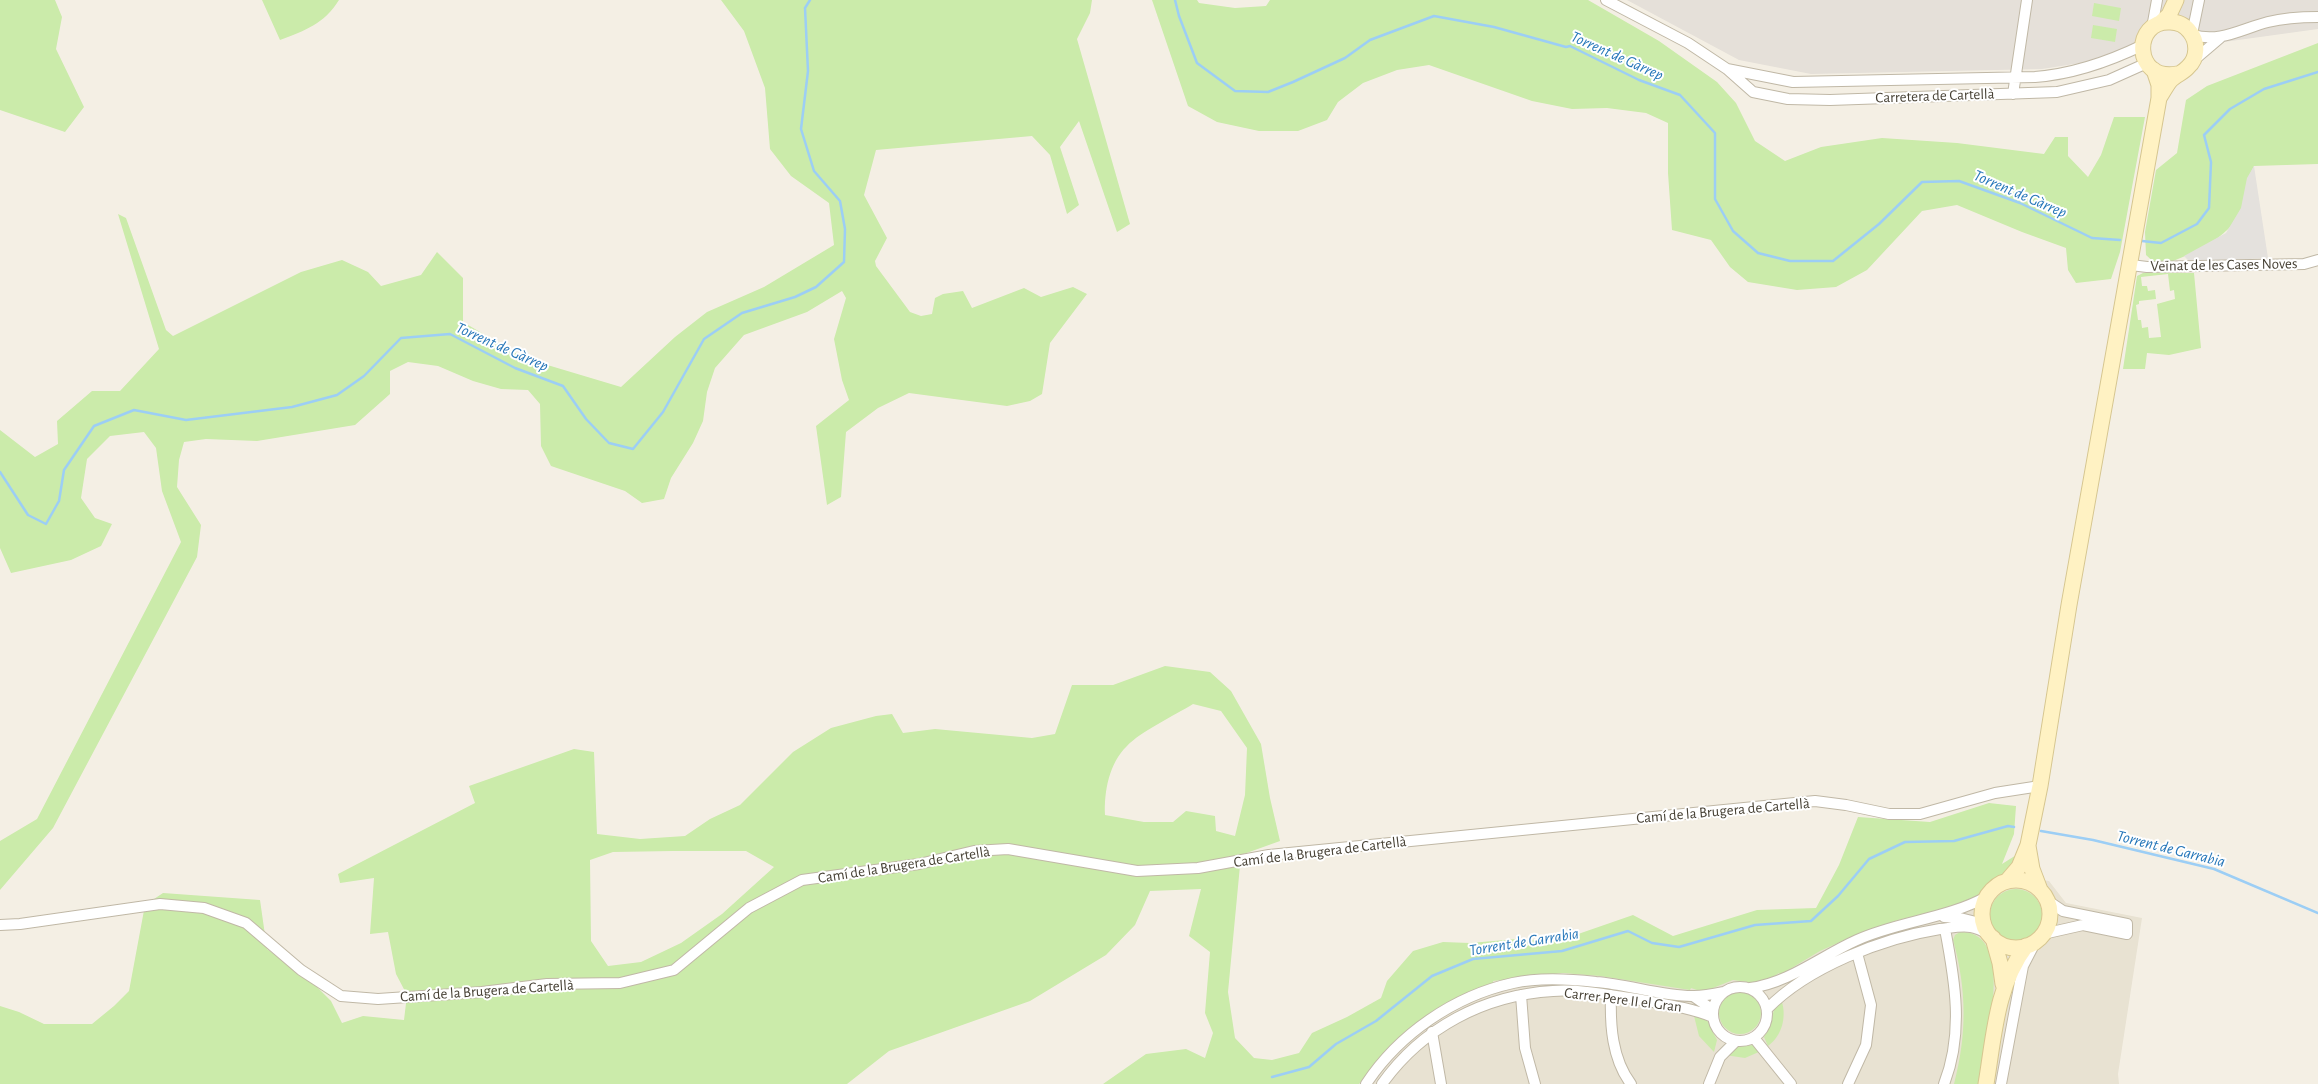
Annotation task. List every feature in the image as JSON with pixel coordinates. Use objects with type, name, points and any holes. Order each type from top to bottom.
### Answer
[{"type":"main road","points":[[2007,882],[2019,867],[2028,845],[2040,786],[2069,605],[2132,260],[2159,98],[2158,85],[2143,45],[2148,32],[2169,15],[2178,0]]},
{"type":"main road","points":[[2159,98],[2170,81],[2192,62],[2196,52],[2178,0]]},
{"type":"main road","points":[[2156,25],[2173,22],[2190,32]]},
{"type":"main road","points":[[2150,67],[2165,75],[2178,74]]},
{"type":"main road","points":[[1986,1084],[2003,988],[2013,963],[2035,941],[2050,918],[2044,895],[2032,869],[2028,845]]},
{"type":"main road","points":[[2003,988],[2000,963],[1982,915],[1988,896],[1999,885],[2007,882],[2024,881],[2044,895]]},
{"type":"main road","points":[[1989,932],[2008,947],[2035,941]]},
{"type":"street","name":"Carretera de Cartellà","points":[[1606,0],[1688,43],[1760,94],[1812,100],[2057,92],[2076,89],[2150,67]]},
{"type":"street","points":[[2012,94],[2027,0]]},
{"type":"street","points":[[2156,25],[2157,0]]},
{"type":"street","points":[[2199,0],[2190,32],[2206,39],[2221,38],[2269,21],[2318,17]]},
{"type":"street","points":[[2192,62],[2221,38]]},
{"type":"street","name":"Carretera de Cartellà","points":[[1727,69],[1763,78],[1805,82],[2054,75],[2089,67],[2143,45]]},
{"type":"street","points":[[1760,94],[1758,87],[1763,78]]},
{"type":"street","name":"Veïnat de les Cases Noves","points":[[2132,260],[2147,267],[2304,264],[2318,260]]},
{"type":"street","name":"Camí de la Brugera de Cartellà","points":[[0,925],[20,924],[160,904],[204,908],[246,923],[301,970],[341,996],[378,999],[482,992],[547,984],[620,983],[674,970],[749,908],[802,880],[919,864],[974,851],[1008,849],[1136,871],[1198,868],[1269,855],[1815,802],[1846,805],[1889,814],[1920,814],[1995,793],[2040,786]]},
{"type":"street","points":[[2001,1084],[2023,966],[2035,941],[2083,926],[2127,934],[2127,924],[2063,911],[2044,895]]},
{"type":"street","points":[[1709,1084],[1720,1057],[1720,1040],[1713,1013],[1717,1000],[1724,992],[1736,987],[1750,988],[1781,981],[1859,939],[1965,908],[1988,896]]},
{"type":"street","points":[[1941,916],[1960,918],[1989,932]]},
{"type":"street","points":[[1767,1008],[1795,986],[1821,971],[1857,953],[1896,939],[1945,929],[1970,927],[1989,932]]},
{"type":"street","points":[[1944,1084],[1949,1073],[1957,1028],[1954,975],[1945,929]]},
{"type":"street","points":[[1848,1084],[1866,1045],[1871,1004],[1857,953]]},
{"type":"street","name":"Carrer Pere II el Gran","points":[[1366,1084],[1375,1070],[1402,1042],[1433,1016],[1466,999],[1513,983],[1555,979],[1598,982],[1693,996],[1724,992]]},
{"type":"street","points":[[1718,1030],[1728,1038],[1736,1041],[1754,1038],[1765,1026],[1767,1008],[1781,981]]},
{"type":"street","points":[[1750,988],[1760,995],[1767,1008]]},
{"type":"street","name":"Carrer Pere II el Gran","points":[[1382,1084],[1411,1049],[1432,1032],[1458,1016],[1489,1003],[1521,996],[1553,991],[1611,995],[1713,1013]]},
{"type":"street","points":[[1611,995],[1610,1018],[1615,1048],[1631,1084]]},
{"type":"street","points":[[1521,996],[1525,1048],[1535,1084]]},
{"type":"street","name":"Carrer Pere II el Gran","points":[[1693,996],[1713,1013]]},
{"type":"street","points":[[1432,1032],[1441,1084]]},
{"type":"street","points":[[1754,1038],[1791,1084]]},
{"type":"street","points":[[1720,1057],[1736,1041]]},
{"type":"shaded area","points":[[1627,0],[2318,0],[2318,29],[2202,45],[2180,28],[2145,25],[2135,43],[2093,61],[2042,69],[1811,74],[1739,60]]},
{"type":"shaded area","points":[[2254,166],[2268,258],[2190,262],[2184,256],[2226,233],[2241,208],[2247,178]]},
{"type":"shaded area","points":[[2001,874],[2049,881],[2066,903],[2142,918],[2118,1074],[2119,1084],[1356,1084],[1402,1028],[1443,997],[1500,979],[1586,972],[1854,928]]},
{"type":"green space","points":[[0,0],[55,0],[62,17],[56,49],[84,107],[65,132],[0,110]]},
{"type":"green space","points":[[262,0],[339,0],[321,21],[280,40]]},
{"type":"green space","points":[[721,0],[1092,0],[1090,13],[1077,39],[1130,224],[1117,232],[1079,121],[1060,147],[1079,205],[1067,214],[1050,155],[1032,136],[876,150],[864,195],[887,238],[875,261],[876,266],[910,312],[921,316],[932,314],[935,298],[943,294],[963,291],[972,308],[1024,288],[1041,297],[1073,287],[1087,294],[1050,343],[1042,394],[1030,401],[1007,406],[909,393],[878,408],[846,432],[841,497],[827,505],[816,426],[849,400],[842,380],[834,339],[846,298],[842,291],[807,312],[744,335],[715,368],[707,392],[703,421],[693,443],[671,478],[664,499],[642,503],[625,491],[551,466],[541,446],[540,404],[528,390],[501,389],[473,381],[438,366],[408,362],[390,371],[390,394],[355,425],[257,441],[206,439],[184,442],[179,460],[177,487],[201,525],[197,557],[53,828],[0,890],[0,841],[37,819],[181,542],[162,491],[156,448],[144,432],[110,436],[87,459],[81,498],[95,518],[112,524],[101,546],[71,560],[11,573],[0,548],[0,430],[35,457],[58,444],[57,421],[92,391],[120,391],[159,349],[118,214],[126,218],[166,330],[173,336],[301,272],[342,260],[368,272],[381,286],[421,275],[437,252],[463,278],[463,322],[524,358],[621,387],[675,337],[707,312],[764,287],[834,245],[829,203],[791,176],[770,149],[765,88],[744,31]]},
{"type":"green space","points":[[1152,0],[1197,0],[1199,3],[1235,8],[1266,6],[1270,0],[1588,0],[1659,41],[1717,82],[1736,103],[1755,141],[1785,161],[1821,147],[1882,138],[1957,143],[2044,154],[2055,137],[2068,137],[2068,156],[2088,177],[2101,155],[2114,117],[2145,117],[2120,252],[2111,279],[2076,283],[2068,270],[2066,248],[1957,205],[1922,211],[1867,270],[1836,287],[1797,290],[1748,282],[1730,267],[1711,240],[1672,230],[1668,173],[1668,123],[1646,113],[1607,108],[1572,109],[1532,101],[1429,65],[1397,70],[1363,83],[1338,102],[1327,120],[1298,131],[1259,131],[1217,122],[1188,106]]},
{"type":"green space","points":[[2094,3],[2121,8],[2119,21],[2092,16]]},
{"type":"green space","points":[[2093,25],[2117,29],[2115,42],[2091,38]]},
{"type":"green space","points":[[2318,43],[2318,164],[2254,166],[2248,181],[2242,207],[2228,229],[2207,245],[2159,267],[2146,255],[2145,232],[2156,170],[2177,153],[2186,100],[2207,86]]},
{"type":"green space","points":[[2143,273],[2194,273],[2201,348],[2169,355],[2147,353],[2145,369],[2123,369],[2137,276]],"holes":[[[2168,274],[2170,291],[2174,290],[2175,299],[2157,304],[2161,337],[2149,338],[2148,327],[2142,328],[2141,320],[2138,320],[2136,305],[2139,304],[2139,301],[2156,299],[2155,290],[2148,291],[2147,286],[2142,286],[2141,277]]]},
{"type":"green space","points":[[1165,666],[1210,672],[1231,691],[1261,744],[1270,798],[1280,841],[1241,855],[1228,992],[1235,1038],[1254,1058],[1272,1060],[1299,1053],[1312,1033],[1347,1017],[1381,998],[1387,981],[1413,951],[1443,942],[1470,943],[1517,939],[1558,941],[1633,915],[1673,936],[1757,910],[1816,908],[1839,865],[1858,817],[1930,822],[1989,803],[2016,806],[2014,834],[2002,864],[2021,852],[2009,874],[1992,883],[1978,898],[1898,920],[1851,937],[1820,951],[1780,975],[1779,973],[1770,979],[1755,983],[1733,980],[1708,990],[1691,988],[1690,990],[1600,976],[1563,973],[1493,981],[1493,983],[1453,999],[1418,1022],[1387,1050],[1359,1084],[1103,1084],[1146,1054],[1186,1049],[1205,1058],[1213,1033],[1205,1013],[1210,952],[1189,936],[1201,889],[1150,891],[1135,925],[1106,955],[1030,1001],[889,1051],[847,1084],[0,1084],[0,1006],[19,1012],[44,1024],[92,1024],[129,991],[145,905],[163,893],[260,900],[267,949],[311,981],[331,1001],[342,1023],[363,1016],[404,1020],[407,995],[396,974],[388,932],[370,934],[374,878],[340,883],[338,874],[475,803],[469,786],[574,749],[594,752],[597,834],[640,839],[685,836],[710,819],[740,805],[793,752],[831,728],[876,716],[892,714],[903,733],[935,729],[1032,738],[1055,734],[1072,685],[1113,685]],"holes":[[[1193,704],[1221,711],[1247,748],[1245,795],[1235,836],[1216,831],[1215,816],[1186,811],[1173,822],[1144,822],[1105,815],[1105,797],[1109,778],[1121,753],[1140,735]],[[746,851],[774,867],[722,914],[681,943],[641,962],[608,966],[591,941],[590,860],[613,852]]]},
{"type":"green space","points":[[2016,889],[2026,891],[2034,897],[2040,905],[2042,915],[2040,925],[2034,933],[2026,939],[2016,941],[2006,939],[1998,933],[1992,925],[1990,915],[1992,905],[1998,897],[2006,891]]},
{"type":"green space","points":[[1960,932],[1978,937],[1989,950],[1993,971],[1990,1021],[1978,1084],[1954,1084],[1961,1048],[1964,1012],[1961,977],[1953,940],[1955,935]]},
{"type":"green space","points":[[1740,992],[1755,998],[1761,1013],[1755,1028],[1740,1034],[1725,1028],[1719,1013],[1725,998]]},
{"type":"green space","points":[[1781,999],[1784,1012],[1782,1024],[1777,1036],[1768,1046],[1764,1037],[1775,1007]]},
{"type":"green space","points":[[1694,1016],[1706,1018],[1717,1040],[1714,1052],[1699,1036]]},
{"type":"green space","points":[[1753,1045],[1761,1051],[1745,1058],[1725,1055],[1734,1047]]},
{"type":"waterway","name":"Torrent de Gàrrep","points":[[0,472],[28,515],[46,524],[59,501],[64,470],[94,426],[134,410],[186,420],[292,407],[337,395],[364,376],[401,338],[450,334],[515,368],[563,386],[586,419],[609,443],[633,449],[663,412],[704,339],[742,313],[795,297],[816,287],[844,262],[845,229],[840,201],[814,171],[801,129],[808,71],[805,8],[810,0]]},
{"type":"waterway","name":"Torrent de Gàrrep","points":[[1175,0],[1197,63],[1235,91],[1268,92],[1345,58],[1370,40],[1434,16],[1494,27],[1566,47],[1570,46],[1639,80],[1680,95],[1715,133],[1715,199],[1733,231],[1758,253],[1790,261],[1833,261],[1879,224],[1922,182],[1959,181],[2020,203],[2092,238],[2120,240]]},
{"type":"waterway","name":"Torrent de Gàrrep","points":[[2142,241],[2161,243],[2197,224],[2209,208],[2211,162],[2204,135],[2230,109],[2264,89],[2318,72]]},
{"type":"waterway","name":"Torrent de Garrabia","points":[[1272,1077],[1309,1067],[1336,1044],[1376,1021],[1432,976],[1473,959],[1562,951],[1628,931],[1652,943],[1679,947],[1755,925],[1811,921],[1838,896],[1869,859],[1905,842],[1954,841],[2008,826],[2014,827]]},
{"type":"waterway","name":"Torrent de Garrabia","points":[[2041,831],[2093,840],[2214,869],[2318,913]]}]
